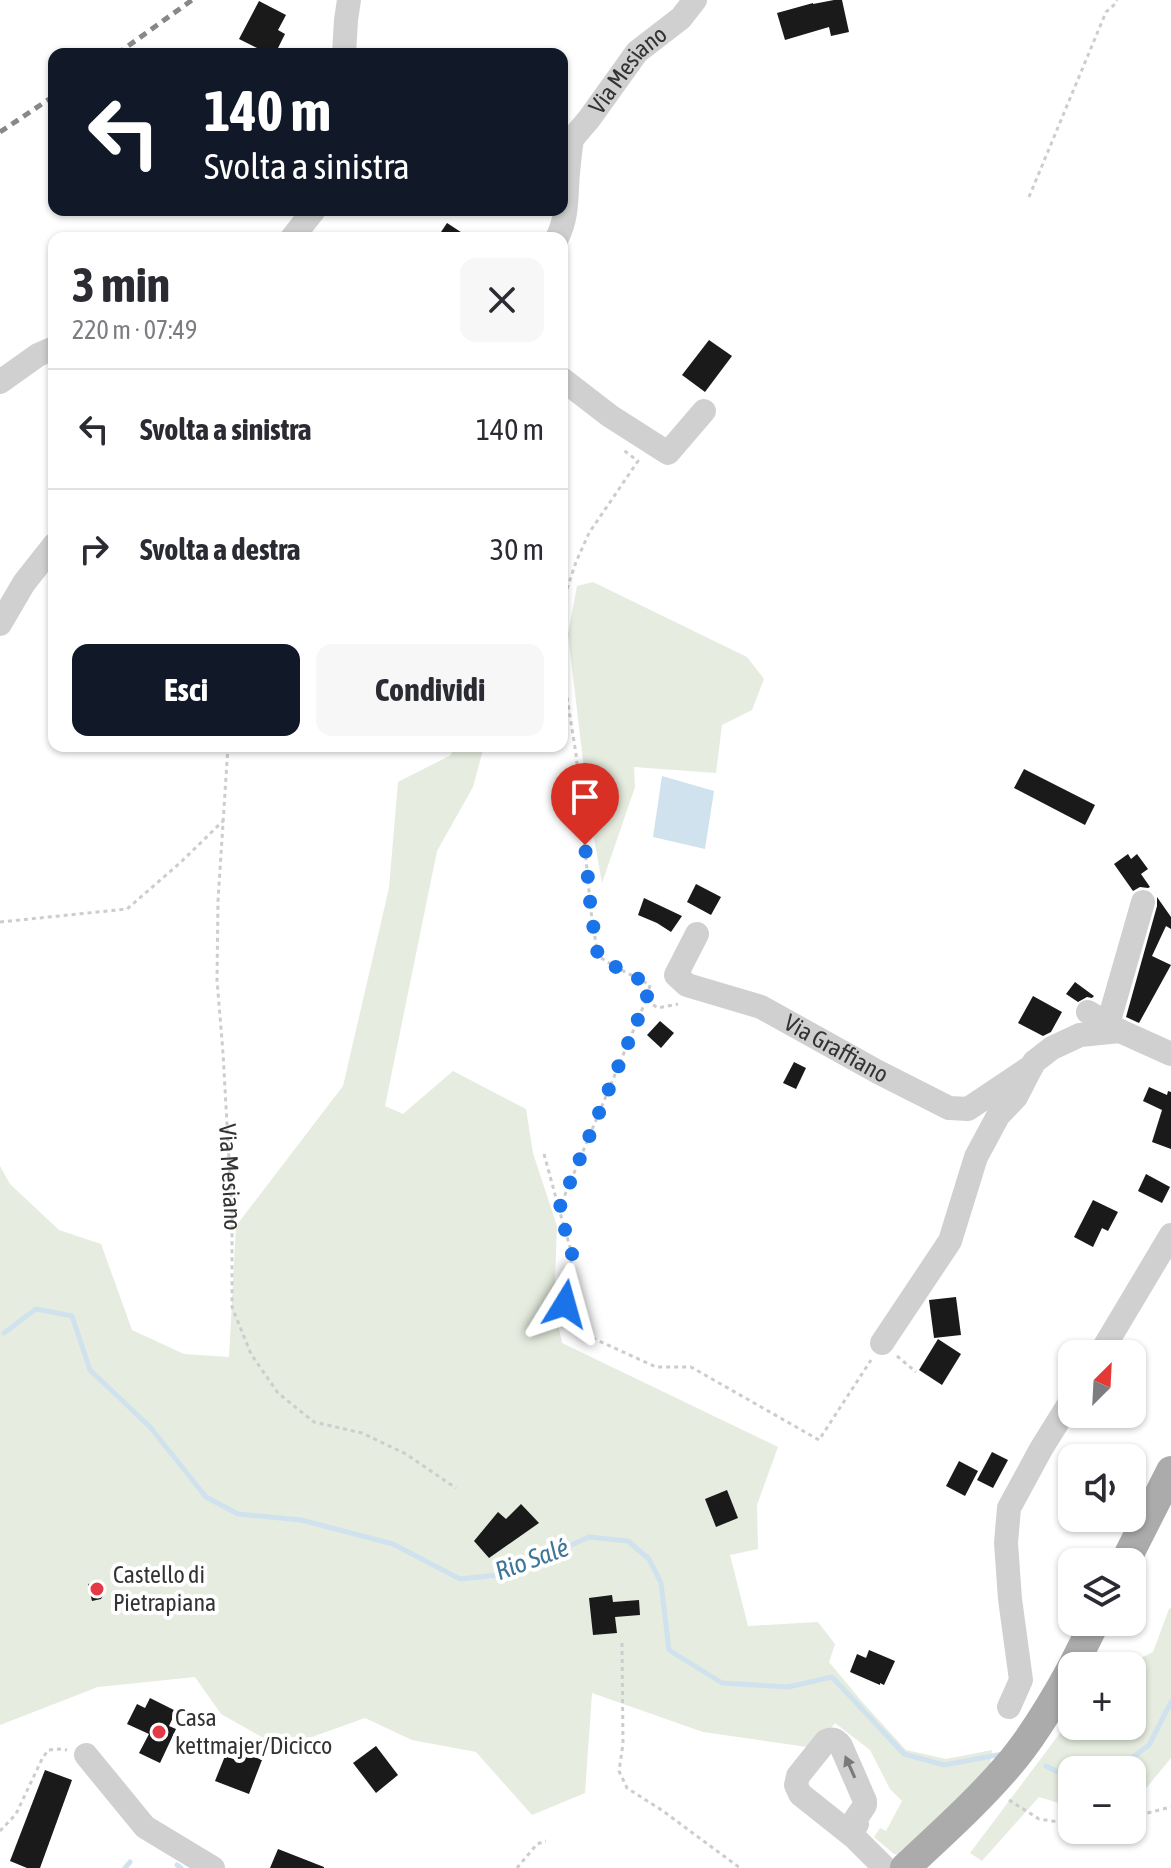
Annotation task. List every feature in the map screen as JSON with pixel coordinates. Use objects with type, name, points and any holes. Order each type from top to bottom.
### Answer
[{"type":"main road","points":[[1132,1548],[1171,1471]]},
{"type":"main road","points":[[905,1868],[1008,1766],[1058,1692]]},
{"type":"street","points":[[344,48],[349,0]]},
{"type":"street","name":"Via Mesiano","points":[[568,140],[589,119],[637,52],[688,9],[713,0]]},
{"type":"street","points":[[297,232],[309,216]]},
{"type":"street","points":[[0,382],[48,351]]},
{"type":"street","points":[[568,384],[610,416],[668,453],[704,411]]},
{"type":"street","points":[[0,624],[24,583],[48,553]]},
{"type":"street","points":[[1105,1023],[1143,902]]},
{"type":"street","name":"Via Graffiano","points":[[697,934],[676,975],[687,985],[761,1007],[949,1108],[968,1109],[1032,1066]]},
{"type":"street","name":"Via Graffiano","points":[[882,1343],[950,1241],[976,1157],[998,1116],[1016,1097],[1034,1062],[1052,1048],[1105,1023],[1171,1054]]},
{"type":"street","points":[[1108,1340],[1171,1235]]},
{"type":"street","points":[[1009,1707],[1021,1680],[1006,1543],[1009,1508],[1058,1422]]},
{"type":"street","points":[[86,1755],[145,1827],[213,1868]]},
{"type":"street","points":[[854,1837],[885,1868]]},
{"type":"path","points":[[1029,197],[1106,12],[1117,0]]},
{"type":"path","points":[[568,586],[589,533],[638,461],[613,442]]},
{"type":"path","points":[[559,1209],[650,985],[598,956],[568,704]]},
{"type":"path","name":"Via Mesiano","points":[[228,752],[218,901],[217,980],[232,1213],[232,1307],[251,1354],[278,1393],[314,1422],[373,1438],[406,1454],[456,1488]]},
{"type":"path","points":[[0,922],[127,909],[223,821]]},
{"type":"path","points":[[646,1000],[658,1008],[668,1005]]},
{"type":"path","points":[[544,1154],[572,1254],[564,1325],[656,1367],[691,1367],[819,1440],[882,1343],[916,1372]]},
{"type":"path","points":[[622,1643],[623,1744],[619,1771],[627,1788],[740,1868]]},
{"type":"path","points":[[0,1831],[16,1814],[48,1750],[61,1749],[86,1755]]},
{"type":"path","points":[[989,1787],[1039,1819],[1058,1822]]},
{"type":"path","points":[[1146,1813],[1171,1807]]},
{"type":"path","points":[[517,1868],[537,1844],[546,1841]]},
{"type":"shaded area","points":[[593,582],[747,657],[764,679],[752,710],[722,725],[716,773],[634,767],[635,787],[602,883],[589,811],[568,634],[577,586]]},
{"type":"shaded area","points":[[452,752],[482,752],[473,787],[437,851],[385,1106],[403,1114],[453,1071],[526,1109],[533,1153],[557,1226],[554,1303],[562,1343],[778,1447],[757,1505],[758,1549],[730,1555],[748,1626],[818,1622],[835,1644],[829,1662],[906,1750],[946,1759],[992,1750],[988,1784],[912,1857],[894,1854],[874,1837],[880,1828],[886,1831],[902,1801],[890,1789],[870,1750],[835,1723],[814,1748],[703,1732],[592,1693],[585,1793],[532,1815],[476,1752],[412,1740],[365,1718],[281,1748],[221,1714],[195,1677],[98,1687],[0,1725],[0,1166],[10,1184],[59,1230],[101,1244],[132,1330],[184,1354],[229,1357],[236,1226],[343,1086],[389,888],[398,782]]},
{"type":"shaded area","points":[[1169,1609],[1171,1758],[1146,1788],[1146,1756],[1058,1756],[1058,1803],[1039,1797],[982,1861],[970,1853],[1058,1736],[1058,1740],[1146,1740],[1146,1656],[1153,1652]]},
{"type":"water","points":[[662,776],[714,791],[705,849],[653,837]]},
{"type":"building","points":[[842,0],[849,32],[831,36],[829,27],[785,40],[777,13]]},
{"type":"building","points":[[259,1],[286,15],[278,30],[285,34],[278,48],[257,48],[239,39]]},
{"type":"building","points":[[447,223],[461,232],[441,232]]},
{"type":"building","points":[[709,340],[732,356],[705,392],[682,375]]},
{"type":"building","points":[[1024,769],[1095,805],[1085,825],[1014,788]]},
{"type":"building","points":[[1128,854],[1131,859],[1137,854],[1148,869],[1141,874],[1150,887],[1133,891],[1114,864]]},
{"type":"building","points":[[696,884],[721,897],[711,915],[687,902]]},
{"type":"building","points":[[1157,897],[1171,917],[1171,929],[1166,926],[1152,956],[1171,965],[1139,1023],[1126,1017]]},
{"type":"building","points":[[644,898],[682,916],[671,932],[638,915]]},
{"type":"building","points":[[1075,982],[1094,996],[1078,1002],[1066,994]]},
{"type":"building","points":[[1033,996],[1062,1012],[1051,1032],[1043,1036],[1018,1023]]},
{"type":"building","points":[[660,1021],[674,1033],[661,1048],[647,1035]]},
{"type":"building","points":[[794,1062],[806,1068],[796,1089],[783,1083]]},
{"type":"building","points":[[1149,1087],[1167,1095],[1168,1091],[1171,1092],[1171,1149],[1152,1142],[1162,1110],[1143,1101]]},
{"type":"building","points":[[1146,1174],[1170,1187],[1162,1203],[1138,1191]]},
{"type":"building","points":[[1093,1200],[1118,1212],[1108,1231],[1102,1228],[1093,1247],[1074,1237]]},
{"type":"building","points":[[956,1297],[961,1335],[934,1338],[929,1300]]},
{"type":"building","points":[[938,1339],[961,1354],[942,1385],[919,1370]]},
{"type":"building","points":[[992,1452],[1008,1460],[993,1488],[977,1480]]},
{"type":"building","points":[[959,1461],[978,1471],[965,1496],[946,1486]]},
{"type":"building","points":[[727,1490],[738,1518],[716,1527],[705,1499]]},
{"type":"building","points":[[521,1504],[539,1523],[489,1558],[474,1541],[498,1512],[506,1519]]},
{"type":"building","name":"Castello di Pietrapiana","points":[[98,1582],[105,1592],[101,1599],[92,1601],[88,1584]]},
{"type":"building","points":[[612,1595],[613,1602],[639,1600],[640,1615],[615,1617],[617,1633],[593,1635],[589,1598]]},
{"type":"building","points":[[869,1650],[895,1661],[884,1685],[850,1672],[857,1654],[866,1658]]},
{"type":"building","name":"Casa kettmajer/Dicicco","points":[[150,1698],[176,1711],[169,1726],[176,1729],[160,1763],[139,1753],[149,1734],[127,1724],[137,1704],[145,1708]]},
{"type":"building","points":[[376,1746],[398,1775],[376,1793],[353,1763]]},
{"type":"building","points":[[239,1751],[262,1760],[249,1794],[215,1781],[225,1756],[236,1760]]},
{"type":"building","points":[[45,1770],[72,1780],[40,1868],[27,1868],[10,1861]]},
{"type":"building","points":[[278,1849],[324,1867],[324,1868],[270,1868]]},
{"type":"waterway","name":"Rio Salé","points":[[4,1333],[36,1309],[72,1316],[90,1370],[150,1427],[206,1497],[238,1514],[301,1520],[393,1544],[460,1579],[508,1574],[589,1537],[628,1541],[649,1559],[661,1583],[669,1650],[722,1683],[788,1687],[832,1677],[904,1754],[944,1765],[1003,1754]]},
{"type":"waterway","name":"Rio Salé","points":[[1134,1756],[1149,1745],[1171,1702]]},
{"type":"waterway","name":"Rio Salé","points":[[1046,1766],[1058,1772]]},
{"type":"waterway","points":[[125,1868],[130,1862]]},
{"type":"waterway","points":[[177,1865],[181,1868]]},
{"type":"railway","points":[[125,48],[192,0]]},
{"type":"railway","points":[[0,132],[48,100]]},
{"type":"place","name":"Castello di Pietrapiana","points":[[97,1589]]},
{"type":"place","name":"Casa kettmajer/Dicicco","points":[[159,1732]]},
{"type":"route","points":[[565,1304],[572,1254],[559,1209],[650,985],[598,956],[585,845]]}]
